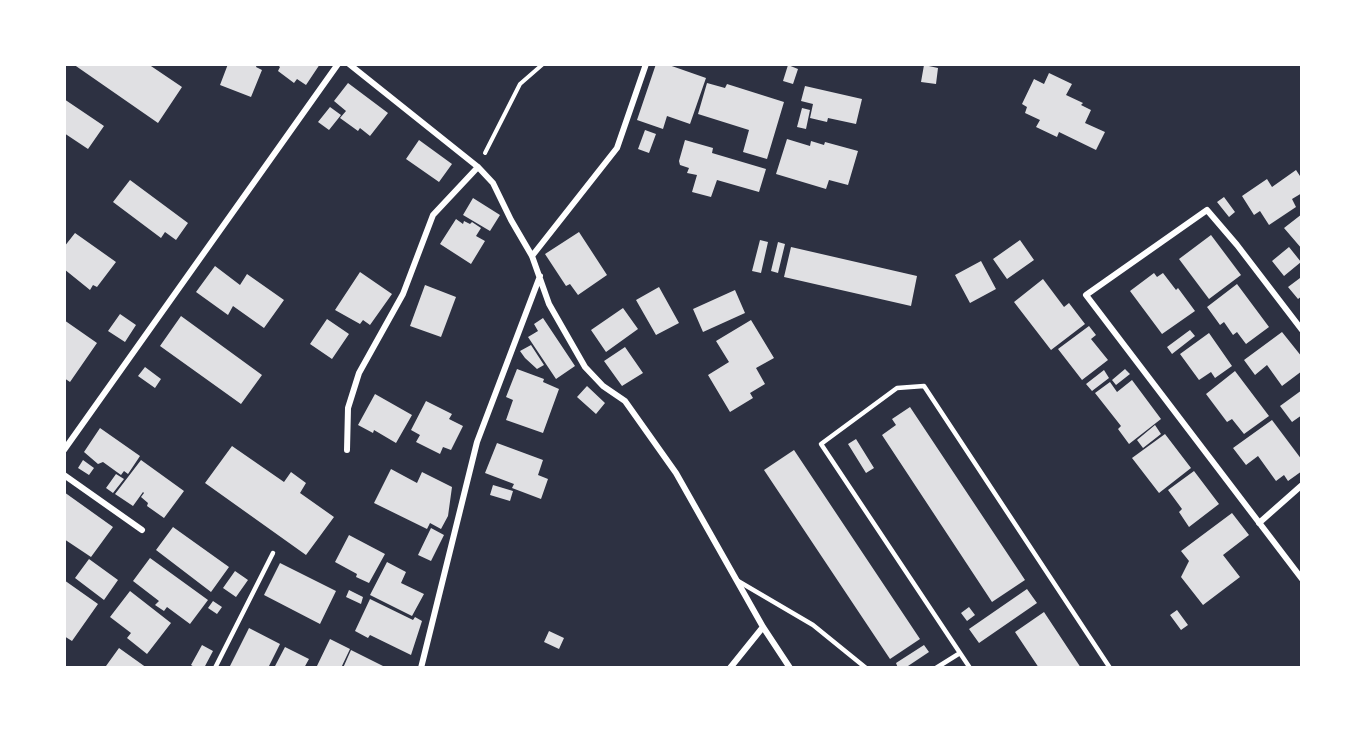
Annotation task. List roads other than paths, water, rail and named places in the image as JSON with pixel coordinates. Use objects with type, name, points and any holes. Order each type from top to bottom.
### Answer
[{"type":"street","points":[[64,450],[338,64]]},
{"type":"street","points":[[349,64],[478,167],[493,183],[532,256],[549,304],[585,367],[603,386],[625,401],[676,473],[763,627],[790,668]]},
{"type":"street","points":[[532,256],[617,148],[646,64]]},
{"type":"street","points":[[347,450],[348,408],[359,373],[403,294],[433,215],[478,167]]},
{"type":"street","points":[[1302,330],[1207,210],[1086,295],[1302,579]]},
{"type":"street","points":[[421,668],[477,442],[540,275]]},
{"type":"street","points":[[64,475],[142,530]]},
{"type":"street","points":[[1259,523],[1302,485]]},
{"type":"street","points":[[730,668],[763,627]]},
{"type":"lane","points":[[970,668],[821,444],[897,388],[924,386],[1110,668]]},
{"type":"lane","points":[[215,668],[273,553]]},
{"type":"lane","points":[[738,580],[813,625],[866,668]]},
{"type":"lane","points":[[936,668],[960,653]]}]
